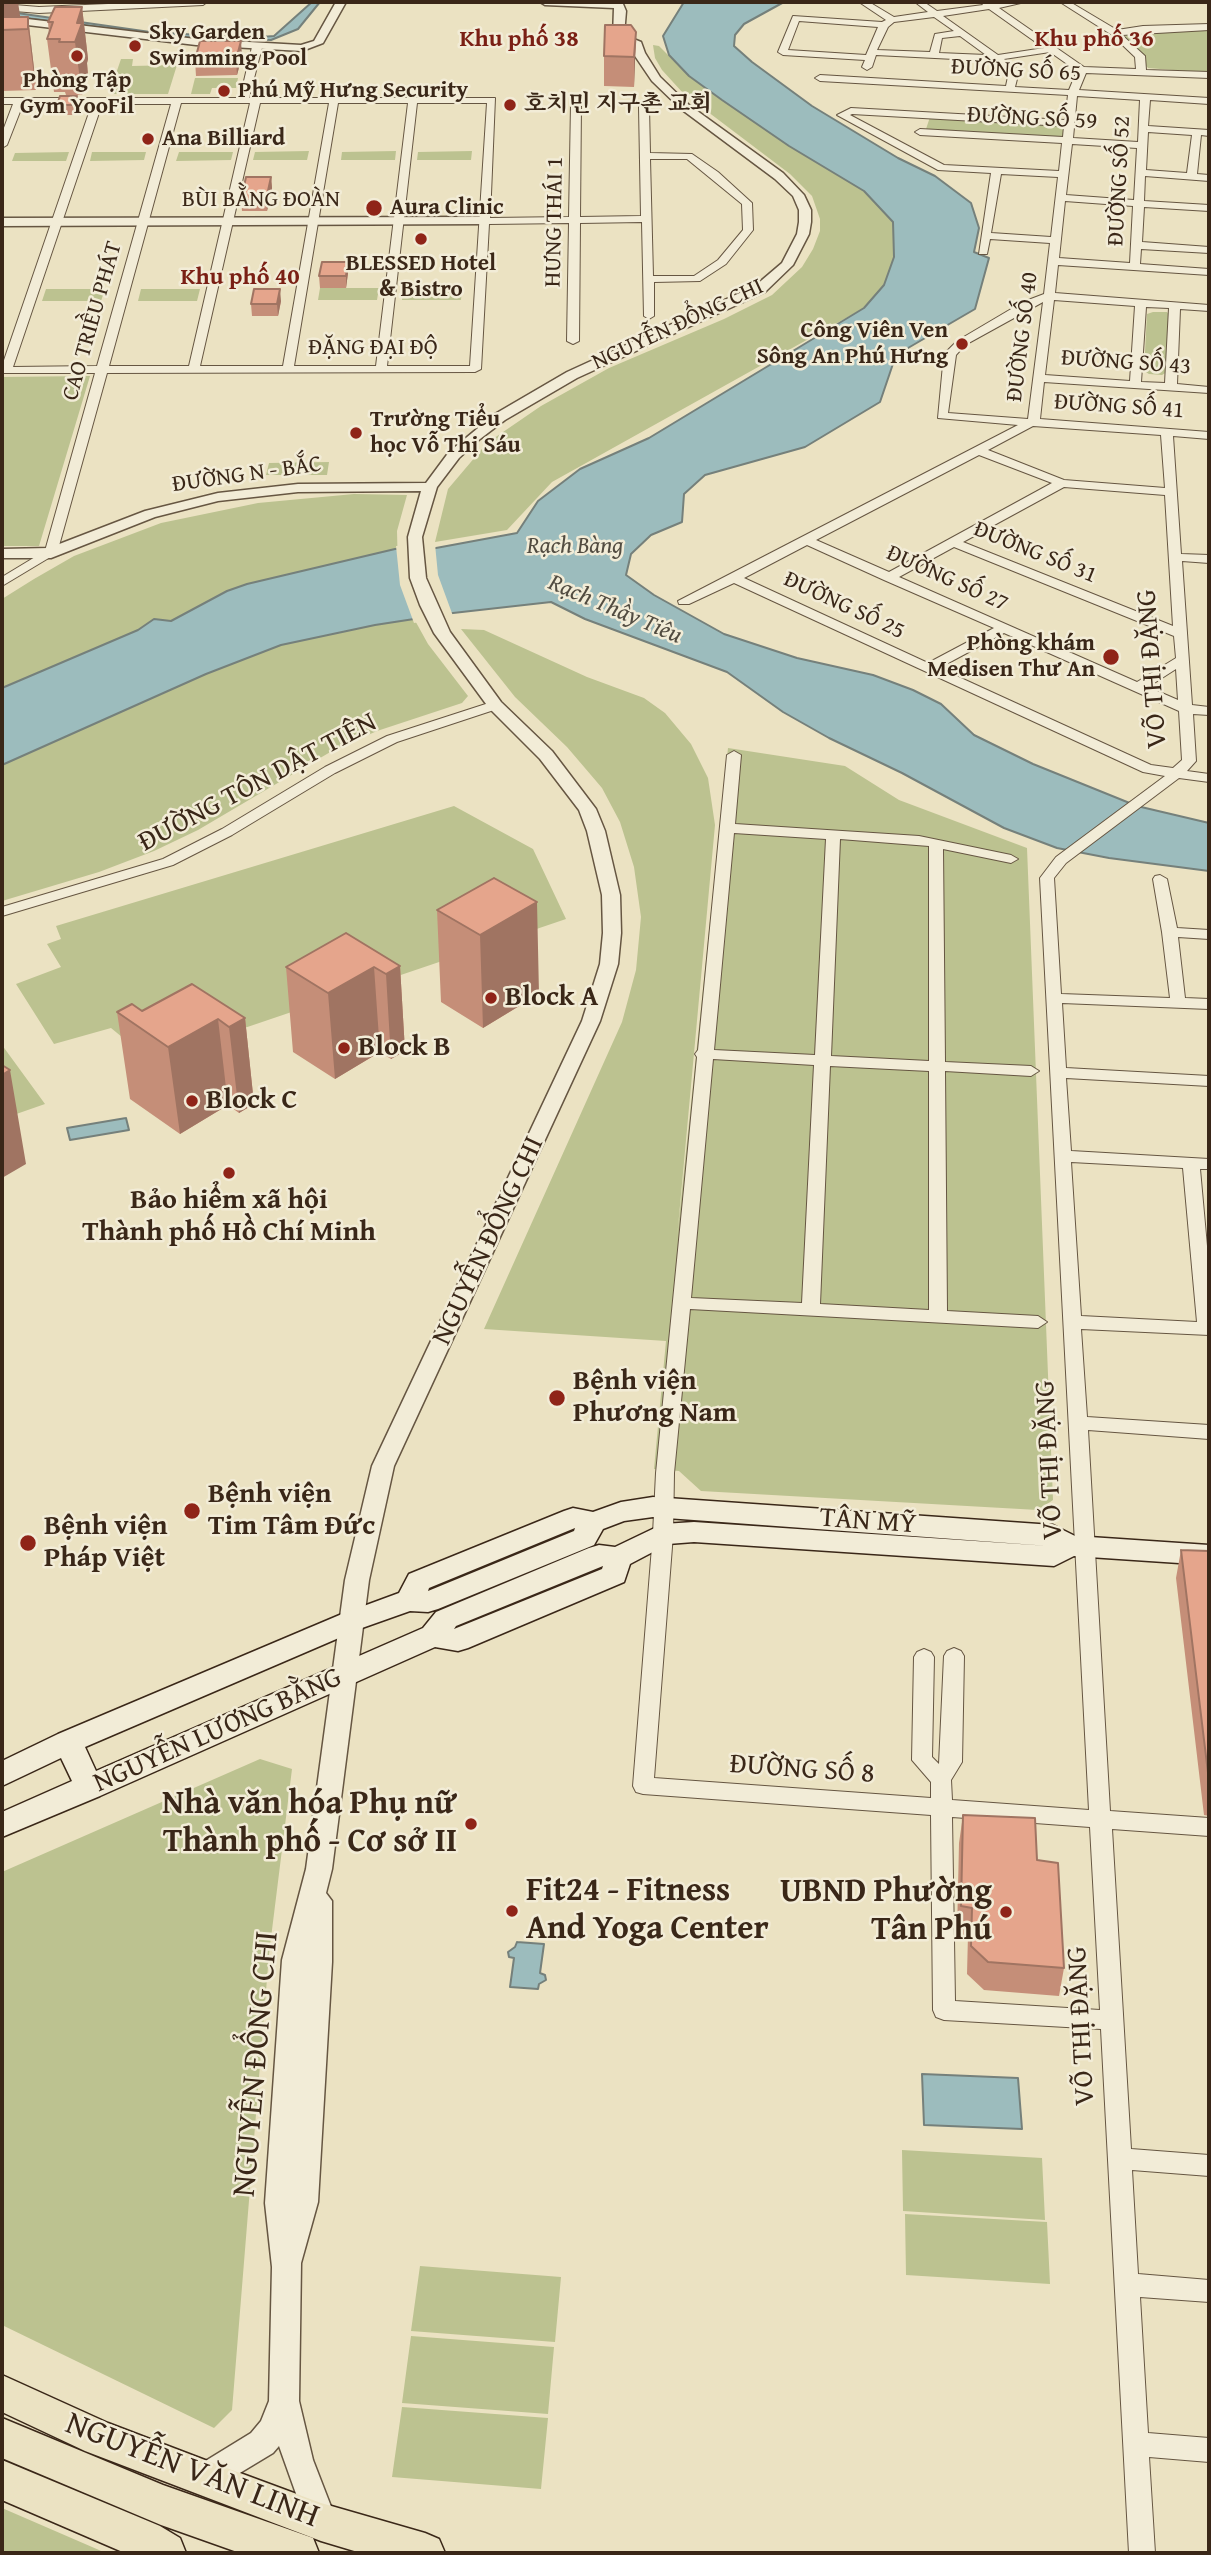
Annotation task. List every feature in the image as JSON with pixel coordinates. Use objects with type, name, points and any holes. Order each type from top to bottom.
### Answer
[{"type":"highway","name":"NGUYỄN VĂN LINH","points":[[2,2438],[93,2498],[145,2541],[166,2553]]},
{"type":"highway","name":"NGUYỄN VĂN LINH","points":[[2,2480],[310,2538]]},
{"type":"main road","name":"NGUYỄN LƯƠNG BẰNG","points":[[2,1774],[68,1742],[352,1621],[409,1600],[428,1602],[584,1538],[594,1522],[621,1512],[664,1521]]},
{"type":"main road","name":"NGUYỄN LƯƠNG BẰNG","points":[[2,1825],[433,1636],[458,1640],[614,1575],[618,1558],[664,1521]]},
{"type":"main road","name":"TÂN MỸ","points":[[664,1521],[694,1532],[855,1532],[1054,1556],[1077,1546],[1209,1555]]},
{"type":"main road","points":[[68,1742],[90,1788]]},
{"type":"main road","name":"NGUYỄN VĂN LINH","points":[[2,2393],[89,2434],[205,2479],[310,2538],[425,2553]]},
{"type":"street","points":[[2,7],[39,10],[73,5],[203,2]]},
{"type":"street","points":[[2,19],[257,47],[311,47],[318,43],[341,2]]},
{"type":"street","name":"NGUYỄN ĐỔNG CHI","points":[[310,2538],[298,2460],[284,2401],[286,2267],[304,2202],[299,2085],[319,1962],[319,1869],[357,1580],[383,1466],[591,1021],[609,964],[612,933],[611,895],[596,831],[587,810],[546,755],[495,705],[434,620],[418,578],[415,551],[420,515],[430,487],[468,442],[522,404],[609,357],[739,301],[760,289],[787,265],[803,234],[805,210],[798,195],[779,176],[685,107],[656,79],[639,53],[637,44],[618,37],[621,11],[619,6],[610,3],[545,2]]},
{"type":"street","points":[[863,2],[888,22]]},
{"type":"street","points":[[919,2],[1014,71],[1010,90]]},
{"type":"street","points":[[1021,2],[988,4],[888,22],[796,18],[783,52],[995,58],[1052,49]]},
{"type":"street","points":[[1064,2],[1115,33],[1140,56],[1140,72]]},
{"type":"street","points":[[988,4],[1082,70],[1209,75]]},
{"type":"street","points":[[863,81],[871,55],[888,22]]},
{"type":"street","points":[[1115,33],[1143,29],[1209,27]]},
{"type":"street","points":[[934,55],[938,36],[962,33]]},
{"type":"street","points":[[244,100],[257,47]]},
{"type":"street","name":"ĐƯỜNG SỐ 40","points":[[684,601],[734,578],[1034,421],[1073,93],[1082,70]]},
{"type":"street","name":"ĐƯỜNG SỐ 65","points":[[820,78],[1209,102]]},
{"type":"street","name":"ĐƯỜNG SỐ 52","points":[[1135,266],[1145,98]]},
{"type":"street","name":"CAO TRIỀU PHÁT","points":[[51,553],[177,100]]},
{"type":"street","points":[[194,369],[256,100]]},
{"type":"street","points":[[288,369],[334,100]]},
{"type":"street","points":[[2,101],[413,100],[382,369]]},
{"type":"street","name":"ĐẶNG ĐẠI ĐỘ","points":[[4,370],[475,369],[492,100],[413,100]]},
{"type":"street","points":[[2,145],[19,101]]},
{"type":"street","points":[[4,370],[98,101]]},
{"type":"street","name":"HƯNG THÁI 1","points":[[573,341],[576,104]]},
{"type":"street","points":[[644,107],[649,316]]},
{"type":"street","points":[[1063,174],[942,168],[842,115],[851,111],[1070,123]]},
{"type":"street","points":[[914,154],[924,115]]},
{"type":"street","points":[[1143,129],[1209,133]]},
{"type":"street","name":"ĐƯỜNG SỐ 59","points":[[920,132],[1142,145]]},
{"type":"street","points":[[1192,177],[1197,132]]},
{"type":"street","points":[[645,156],[689,156],[747,202],[748,230],[722,262],[696,279],[648,279]]},
{"type":"street","points":[[983,251],[996,171]]},
{"type":"street","points":[[1140,173],[1209,178]]},
{"type":"street","points":[[1061,198],[1209,208]]},
{"type":"street","name":"BÙI BẰNG ĐOÀN","points":[[2,222],[647,219]]},
{"type":"street","points":[[985,236],[1056,240]]},
{"type":"street","points":[[1136,245],[1209,250]]},
{"type":"street","points":[[1053,261],[1209,272]]},
{"type":"street","points":[[1049,296],[1209,308]]},
{"type":"street","name":"ĐƯỜNG SỐ 41","points":[[1049,296],[1016,311],[961,343],[950,354],[942,416],[1209,435]]},
{"type":"street","points":[[1135,384],[1141,303]]},
{"type":"street","points":[[1171,387],[1175,305]]},
{"type":"street","name":"ĐƯỜNG SỐ 43","points":[[1039,378],[1209,390]]},
{"type":"street","name":"VÕ THỊ ĐẶNG","points":[[1142,2553],[1100,1818],[1077,1546],[1078,1423],[1047,878],[1061,860],[1163,785],[1189,761],[1167,431]]},
{"type":"street","points":[[978,450],[1062,483],[1171,492]]},
{"type":"street","points":[[889,577],[1062,483]]},
{"type":"street","name":"ĐƯỜNG N - BẮC","points":[[2,582],[51,553],[150,514],[218,498],[298,488],[430,487]]},
{"type":"street","name":"ĐƯỜNG SỐ 27","points":[[806,540],[1186,709]]},
{"type":"street","name":"ĐƯỜNG SỐ 31","points":[[953,542],[1181,634]]},
{"type":"street","points":[[2,553],[51,553]]},
{"type":"street","points":[[1176,557],[1209,559]]},
{"type":"street","name":"ĐƯỜNG SỐ 25","points":[[734,578],[1148,769],[1209,778]]},
{"type":"street","points":[[928,667],[1004,628]]},
{"type":"street","points":[[1138,687],[1182,660]]},
{"type":"street","name":"ĐƯỜNG TÔN DẬT TIÊN","points":[[2,912],[168,862],[227,832],[330,770],[372,749],[423,727],[495,705]]},
{"type":"street","points":[[1186,709],[1209,710]]},
{"type":"street","points":[[664,1521],[680,1303],[734,755]]},
{"type":"street","points":[[726,828],[919,840],[1011,859]]},
{"type":"street","points":[[811,1310],[833,835]]},
{"type":"street","points":[[936,844],[938,1316]]},
{"type":"street","points":[[1160,878],[1170,932],[1178,1003]]},
{"type":"street","points":[[1170,932],[1209,934]]},
{"type":"street","points":[[1053,998],[1209,1004]]},
{"type":"street","points":[[703,1054],[1031,1071]]},
{"type":"street","points":[[1058,1073],[1209,1081]]},
{"type":"street","points":[[1062,1156],[1200,1163],[1208,1329],[1072,1322]]},
{"type":"street","points":[[680,1303],[1038,1322]]},
{"type":"street","points":[[1078,1423],[1209,1432]]},
{"type":"street","name":"ĐƯỜNG SỐ 8","points":[[664,1521],[643,1786],[1209,1827]]},
{"type":"street","points":[[954,1656],[952,1762],[941,1779],[944,2010],[1112,2020]]},
{"type":"street","points":[[924,1657],[922,1760],[941,1779]]},
{"type":"street","points":[[1120,2159],[1209,2165]]},
{"type":"street","points":[[1127,2285],[1209,2291]]},
{"type":"street","name":"NGUYỄN ĐỔNG CHI","points":[[205,2479],[262,2443],[272,2431],[284,2401]]},
{"type":"street","points":[[1136,2444],[1209,2450]]},
{"type":"green space","points":[[1209,28],[1209,73],[1148,68],[1121,36]]},
{"type":"green space","points":[[653,45],[659,46],[689,76],[864,191],[893,222],[894,257],[884,285],[864,308],[552,482],[507,530],[435,542],[448,489],[487,443],[541,406],[609,368],[724,319],[772,295],[802,267],[813,249],[820,231],[820,219],[812,196],[790,174],[683,93],[662,70],[655,58]]},
{"type":"green space","points":[[121,59],[133,59],[132,66],[177,65],[168,94],[109,94]]},
{"type":"green space","points":[[195,78],[238,78],[236,88],[212,88],[210,94],[191,94]]},
{"type":"green space","points":[[930,117],[1065,125],[1064,137],[926,129]]},
{"type":"green space","points":[[309,151],[307,160],[253,160],[255,152]]},
{"type":"green space","points":[[396,151],[395,160],[341,160],[342,152]]},
{"type":"green space","points":[[472,151],[471,160],[417,160],[418,152]]},
{"type":"green space","points":[[69,152],[66,161],[12,161],[15,153]]},
{"type":"green space","points":[[92,152],[146,152],[144,160],[90,161]]},
{"type":"green space","points":[[179,152],[233,152],[231,160],[176,161]]},
{"type":"green space","points":[[320,288],[379,288],[377,300],[318,300]]},
{"type":"green space","points":[[403,288],[462,288],[461,300],[402,300]]},
{"type":"green space","points":[[46,289],[105,289],[101,301],[42,301]]},
{"type":"green space","points":[[141,289],[200,289],[197,301],[138,301]]},
{"type":"green space","points":[[1167,312],[1170,316],[1167,372],[1162,375],[1144,371],[1147,314]]},
{"type":"green space","points":[[90,376],[39,546],[2,546],[2,377]]},
{"type":"green space","points":[[329,462],[327,475],[266,475],[269,463]]},
{"type":"green space","points":[[354,494],[407,495],[397,531],[398,571],[2,706],[2,599],[34,579],[74,556],[161,523],[258,503]]},
{"type":"green space","points":[[407,606],[428,644],[468,696],[462,703],[377,731],[332,751],[198,830],[154,851],[99,872],[2,901],[2,744],[214,659]]},
{"type":"green space","points":[[461,629],[484,630],[587,677],[644,698],[665,713],[691,744],[708,778],[715,825],[677,1238],[728,748],[845,766],[899,800],[1027,848],[1053,1500],[1038,1510],[701,1491],[679,1471],[654,1469],[666,1341],[484,1329],[622,1022],[636,970],[641,917],[634,867],[620,822],[602,788],[567,747],[515,697]]},
{"type":"green space","points":[[454,806],[533,849],[566,919],[150,1060],[111,1028],[54,1044],[16,984],[61,967],[47,944],[61,939],[56,926]]},
{"type":"green space","points":[[2,1045],[45,1104],[2,1119]]},
{"type":"green space","points":[[260,1759],[292,1769],[269,1954],[232,2410],[214,2428],[2,2325],[2,1872]]},
{"type":"green space","points":[[902,2150],[1042,2158],[1045,2220],[903,2211]]},
{"type":"green space","points":[[905,2214],[1047,2222],[1050,2284],[906,2275]]},
{"type":"green space","points":[[420,2266],[561,2277],[555,2342],[411,2331]]},
{"type":"green space","points":[[411,2336],[554,2347],[548,2414],[402,2403]]},
{"type":"green space","points":[[402,2407],[548,2418],[541,2489],[392,2477]]},
{"type":"green space","points":[[2,2508],[99,2550],[105,2553],[2,2553]]},
{"type":"water","points":[[312,2],[320,2],[298,29],[271,40],[178,37],[2,15],[17,13],[150,32],[249,38],[274,36]]},
{"type":"water","name":"Rạch Bàng","points":[[684,2],[784,2],[744,24],[735,35],[734,46],[812,106],[898,158],[935,176],[971,203],[979,228],[974,252],[989,258],[975,309],[896,355],[880,402],[805,447],[705,475],[684,494],[682,522],[651,535],[631,554],[626,575],[654,595],[724,634],[797,658],[873,675],[913,690],[941,704],[974,735],[1033,764],[1137,806],[1209,823],[1209,871],[1109,858],[1057,848],[1004,828],[902,773],[829,738],[783,712],[727,672],[585,619],[551,602],[375,625],[281,645],[206,674],[2,765],[2,688],[138,630],[154,619],[171,621],[227,591],[247,584],[395,549],[436,548],[517,533],[538,501],[580,469],[649,438],[864,308],[884,285],[894,257],[893,222],[864,191],[789,146],[722,100],[689,76],[669,55],[663,36]]},
{"type":"water","points":[[126,1118],[129,1130],[70,1140],[67,1128]]},
{"type":"water","points":[[517,1942],[544,1944],[540,1973],[545,1975],[546,1980],[539,1984],[538,1989],[510,1987],[514,1958],[509,1957],[508,1952]]},
{"type":"water","points":[[922,2074],[1018,2078],[1022,2129],[924,2125]]},
{"type":"pier","points":[[435,544],[438,575],[453,616],[414,623],[400,585],[396,546]]},
{"type":"building","points":[[55,7],[82,7],[77,23],[82,23],[75,42],[47,39],[53,22],[48,22]]},
{"type":"building","points":[[2,17],[28,17],[28,29],[2,30]]},
{"type":"building","points":[[605,25],[631,25],[636,32],[634,57],[604,56]]},
{"type":"building","points":[[200,41],[241,41],[236,60],[195,60]]},
{"type":"building","points":[[60,96],[77,96],[74,105],[57,105]]},
{"type":"building","points":[[246,177],[271,177],[266,200],[241,200]]},
{"type":"building","points":[[322,262],[348,262],[346,276],[319,276]]},
{"type":"building","points":[[254,289],[280,289],[277,304],[251,304]]},
{"type":"building","points":[[494,878],[537,902],[480,935],[437,910]]},
{"type":"building","points":[[346,933],[400,966],[386,974],[374,967],[328,993],[286,967]]},
{"type":"building","points":[[192,984],[245,1018],[229,1027],[218,1019],[168,1047],[117,1012],[132,1004],[142,1011]]},
{"type":"building","points":[[2,1065],[10,1070],[2,1075]]},
{"type":"building","points":[[1181,1550],[1209,1551],[1209,1781]]},
{"type":"building","name":"UBND Phường Tân Phú","points":[[963,1815],[1035,1818],[1037,1860],[1058,1863],[1064,1968],[988,1962],[971,1946],[972,1908],[961,1906]]},
{"type":"place","name":"Sky Garden Swimming Pool","points":[[135,46]]},
{"type":"place","name":"Phòng Tập Gym YooFil","points":[[77,56]]},
{"type":"place","name":"Phú Mỹ Hưng Security","points":[[224,91]]},
{"type":"place","name":"호치민 지구촌 교회","points":[[510,105]]},
{"type":"place","name":"Ana Billiard","points":[[148,139]]},
{"type":"place","name":"Aura Clinic","points":[[374,208]]},
{"type":"place","name":"BLESSED Hotel & Bistro","points":[[421,239]]},
{"type":"place","name":"Công Viên Ven Sông An Phú Hưng","points":[[962,344]]},
{"type":"place","name":"Trường Tiểu học Vỗ Thị Sáu","points":[[356,433]]},
{"type":"place","name":"Phòng khám Medisen Thư An","points":[[1111,657]]},
{"type":"place","name":"Block A","points":[[491,998]]},
{"type":"place","name":"Block B","points":[[344,1048]]},
{"type":"place","name":"Block C","points":[[192,1101]]},
{"type":"place","name":"Bảo hiểm xã hội Thành phố Hồ Chí Minh","points":[[229,1173]]},
{"type":"place","name":"Bệnh viện Phương Nam","points":[[557,1398]]},
{"type":"place","name":"Bệnh viện Tim Tâm Đức","points":[[192,1511]]},
{"type":"place","name":"Bệnh viện Pháp Việt","points":[[28,1543]]},
{"type":"place","name":"Nhà văn hóa Phụ nữ Thành phố - Cơ sở II","points":[[471,1824]]},
{"type":"place","name":"Fit24 - Fitness And Yoga Center","points":[[512,1911]]},
{"type":"place","name":"UBND Phường Tân Phú","points":[[1006,1912]]},
{"type":"district","name":"Khu phố 38","points":[[519,40]]},
{"type":"district","name":"Khu phố 36","points":[[1094,40]]},
{"type":"district","name":"Khu phố 40","points":[[240,278]]},
{"type":"water label","name":"Rạch Thầy Tiêu","points":[[615,610]]}]
